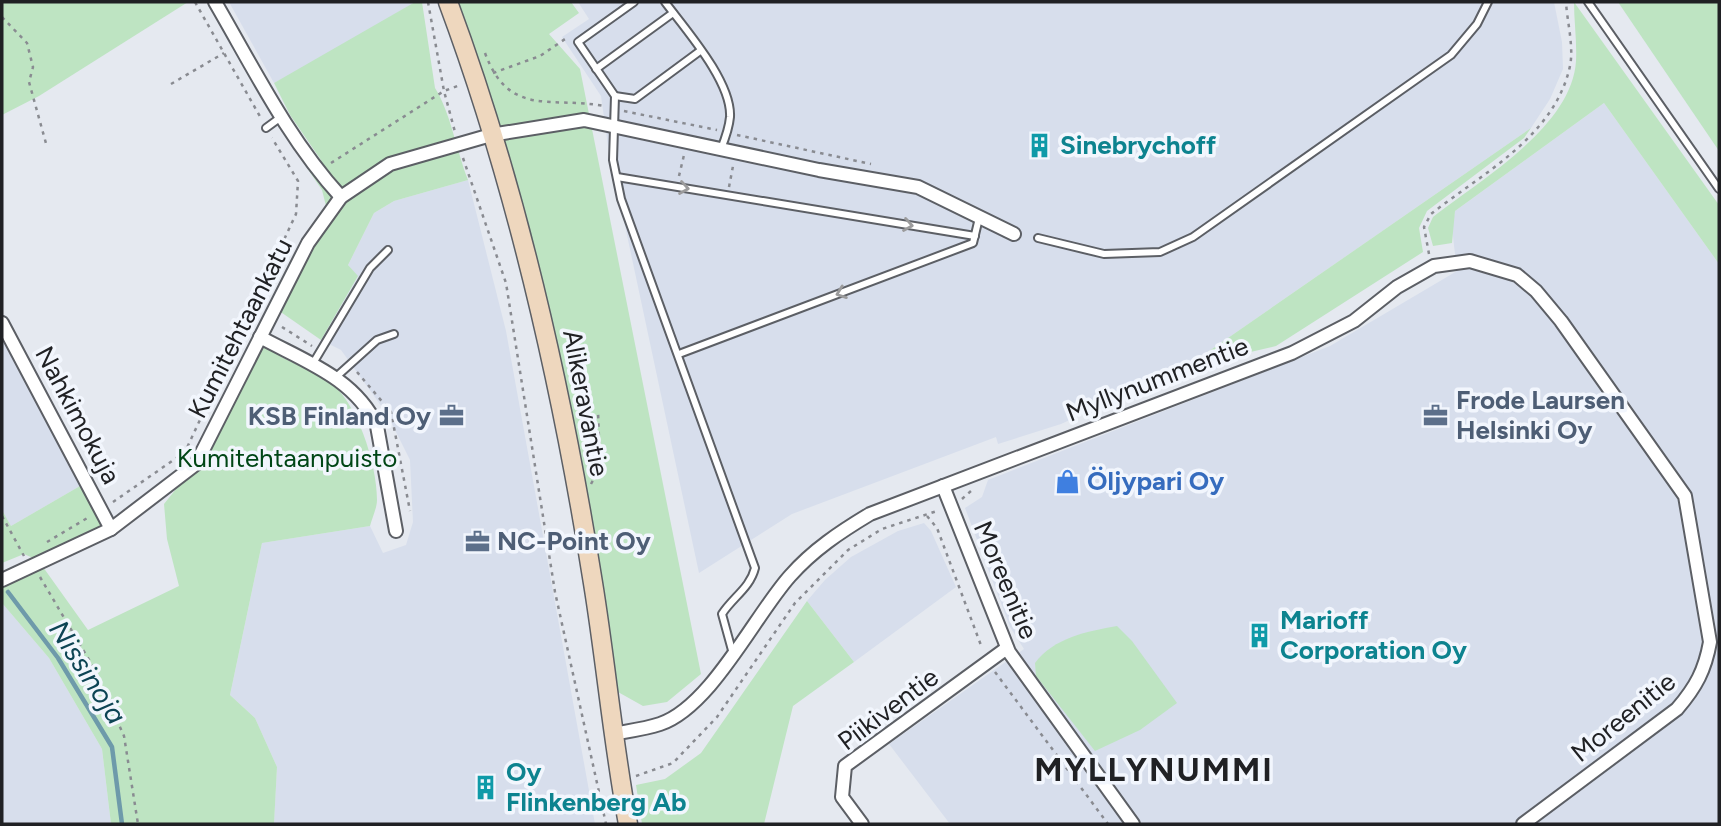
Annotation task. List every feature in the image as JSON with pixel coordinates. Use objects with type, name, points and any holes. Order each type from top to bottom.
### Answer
[{"type":"street","points":[[215,2],[281,117],[318,171],[341,197]]},
{"type":"street","name":"Alikeravantie","points":[[448,2],[475,80],[544,323],[593,583],[612,734],[628,824]]},
{"type":"street","name":"Kumitehtaankatu","points":[[2,580],[29,561],[111,529],[196,464],[307,243],[341,197],[390,164],[491,135],[584,120],[918,187],[1014,234]]},
{"type":"street","name":"Myllynummentie","points":[[612,734],[661,724],[684,710],[734,656],[788,578],[813,552],[870,514],[1292,353],[1354,321],[1397,287],[1434,267],[1470,261],[1498,267],[1517,275],[1536,291],[1562,321],[1685,496]]},
{"type":"street","name":"Nahkimokuja","points":[[2,323],[111,529]]},
{"type":"street","points":[[260,337],[336,377],[365,405],[377,426],[396,531]]},
{"type":"street","name":"Moreenitie","points":[[943,486],[1007,648],[1133,824]]},
{"type":"street","name":"Moreenitie","points":[[1523,824],[1650,732],[1697,686],[1706,666],[1710,642],[1685,496]]},
{"type":"street","name":"Piikiventie","points":[[862,824],[842,797],[845,766],[1007,648]]},
{"type":"lane","points":[[634,2],[578,42],[615,96],[613,160],[621,199],[755,568],[751,583],[732,599],[722,614],[734,656]]},
{"type":"lane","points":[[665,2],[700,51],[728,99],[727,132],[721,149]]},
{"type":"lane","points":[[1038,239],[1104,254],[1160,252],[1193,237],[1451,55],[1477,24],[1488,2]]},
{"type":"lane","points":[[1588,2],[1719,189]]},
{"type":"lane","points":[[596,69],[673,13]]},
{"type":"lane","points":[[615,96],[635,99],[700,51]]},
{"type":"lane","points":[[266,128],[281,117]]},
{"type":"lane","points":[[617,177],[975,236]]},
{"type":"lane","points":[[679,354],[973,243],[979,218]]},
{"type":"lane","points":[[312,365],[370,268],[388,250]]},
{"type":"lane","points":[[336,377],[377,340],[394,334]]},
{"type":"path","points":[[47,542],[102,510],[185,452],[296,214],[298,181],[195,2]]},
{"type":"path","points":[[428,2],[444,91],[459,145],[506,282],[555,592],[606,824]]},
{"type":"path","points":[[1434,267],[1425,245],[1424,227],[1431,214],[1529,138],[1547,120],[1559,97],[1571,64],[1566,2]]},
{"type":"path","points":[[2,17],[27,43],[33,67],[29,82],[47,147]]},
{"type":"path","points":[[298,181],[444,91],[540,56],[571,35]]},
{"type":"path","points":[[485,52],[492,73],[520,98],[539,104],[573,103],[615,109],[867,162],[877,167]]},
{"type":"path","points":[[171,84],[224,54]]},
{"type":"path","points":[[576,493],[593,483],[600,468],[598,410]]},
{"type":"path","points":[[598,786],[620,782],[673,763],[717,717],[794,603],[848,550],[882,529],[950,505],[970,495],[981,471]]},
{"type":"path","points":[[2,516],[92,665],[124,736],[138,824]]},
{"type":"shaded area","points":[[229,2],[415,2],[319,60],[274,83]]},
{"type":"shaded area","points":[[578,2],[1554,2],[1562,42],[1563,69],[1550,99],[1531,128],[1186,367],[1061,424],[998,444],[996,437],[792,514],[699,573],[608,146],[601,96],[562,37],[589,19]]},
{"type":"shaded area","points":[[1604,103],[1719,264],[1719,824],[950,824],[889,744],[1024,649],[1010,627],[965,508],[982,497],[988,480],[1330,346],[1457,271],[1452,228],[1455,211]]},
{"type":"shaded area","points":[[468,180],[506,331],[595,824],[274,824],[277,767],[255,718],[230,695],[262,543],[370,526],[383,553],[406,545],[413,522],[410,460],[387,414],[341,350],[321,340],[358,277],[348,265],[374,213],[394,201]]},
{"type":"shaded area","points":[[2,335],[80,486],[11,526],[2,510]]},
{"type":"shaded area","points":[[924,523],[931,531],[956,587],[854,662],[807,601],[825,580],[851,557],[898,531]]},
{"type":"shaded area","points":[[2,603],[49,658],[102,749],[111,824],[2,824]]},
{"type":"green space","points":[[2,2],[188,2],[39,96],[2,115]]},
{"type":"green space","points":[[415,2],[422,2],[435,88],[449,120],[468,180],[394,201],[374,213],[348,265],[358,276],[321,340],[275,308],[328,214],[322,190],[307,168],[321,160],[290,115],[274,83]]},
{"type":"green space","points":[[447,2],[571,2],[579,13],[549,34],[580,69],[701,674],[667,702],[643,706],[618,692],[601,578],[544,323]]},
{"type":"green space","points":[[1574,2],[1719,205],[1719,264],[1604,103],[1455,211],[1452,243],[1433,246],[1428,228],[1433,217],[1521,150],[1559,108],[1571,85],[1576,61]]},
{"type":"green space","points":[[1618,2],[1719,2],[1719,151]]},
{"type":"green space","points":[[1531,128],[1524,138],[1427,211],[1419,228],[1423,252],[1276,346],[1186,367]]},
{"type":"green space","name":"Kumitehtaanpuisto","points":[[260,337],[274,352],[326,379],[347,401],[369,451],[376,485],[375,510],[370,526],[262,543],[230,695],[255,718],[277,767],[274,824],[111,824],[102,749],[49,658],[2,603],[2,586],[43,567],[88,630],[179,586],[167,539],[164,504],[196,464]]},
{"type":"green space","points":[[80,486],[106,526],[33,558],[24,554],[2,563],[2,510],[11,526]]},
{"type":"green space","points":[[807,601],[854,662],[793,706],[764,824],[642,824],[636,785],[665,779],[701,753]]},
{"type":"green space","points":[[1117,626],[1132,641],[1177,703],[1140,730],[1095,751],[1036,676],[1035,663],[1051,647],[1072,637]]},
{"type":"waterway","name":"Nissinoja","points":[[8,592],[58,658],[112,747],[122,824]]},
{"type":"place","name":"Sinebrychoff","points":[[1040,145]]},
{"type":"place","name":"Frode Laursen Helsinki Oy","points":[[1436,415]]},
{"type":"place","name":"KSB Finland Oy","points":[[451,416]]},
{"type":"place","name":"Öljypari Oy","points":[[1067,481]]},
{"type":"place","name":"NC-Point Oy","points":[[477,541]]},
{"type":"place","name":"Marioff Corporation Oy","points":[[1260,635]]},
{"type":"place","name":"Oy Flinkenberg Ab","points":[[486,787]]},
{"type":"district","name":"MYLLYNUMMI","points":[[1154,769]]}]
